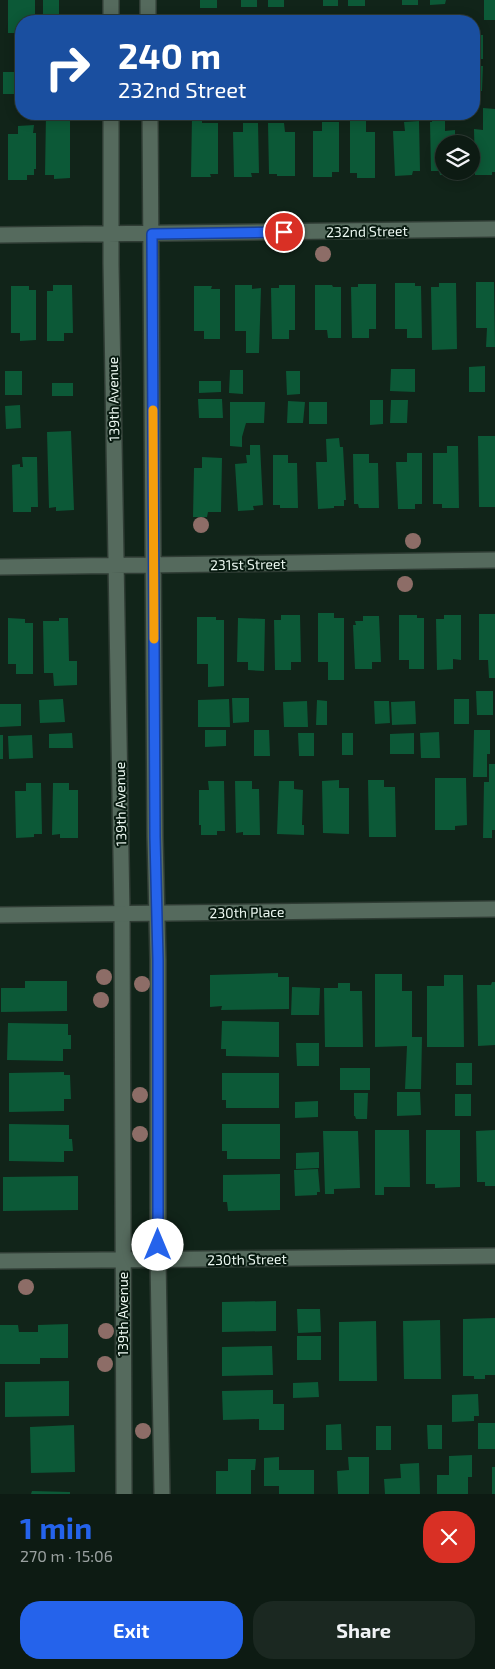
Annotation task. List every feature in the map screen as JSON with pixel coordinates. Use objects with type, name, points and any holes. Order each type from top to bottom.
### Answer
[{"type":"street","points":[[111,0],[111,15]]},
{"type":"street","points":[[148,0],[148,15]]},
{"type":"street","name":"139th Avenue","points":[[111,120],[110,234],[122,913],[124,1494]]},
{"type":"street","points":[[150,120],[155,837],[158,913],[158,1260],[162,1494]]},
{"type":"street","name":"232nd Street","points":[[0,235],[495,229]]},
{"type":"street","name":"231st Street","points":[[0,567],[495,560]]},
{"type":"street","name":"230th Place","points":[[0,915],[495,910]]},
{"type":"street","name":"230th Street","points":[[0,1261],[495,1256]]},
{"type":"building","points":[[8,0],[35,0],[35,15],[15,15],[15,33],[8,33]]},
{"type":"building","points":[[43,0],[59,0],[59,15],[43,15]]},
{"type":"building","points":[[200,0],[217,0],[217,8],[200,8]]},
{"type":"building","points":[[241,0],[257,0],[257,7],[241,7]]},
{"type":"building","points":[[268,0],[284,0],[284,7],[268,7]]},
{"type":"building","points":[[323,0],[338,0],[338,6],[323,6]]},
{"type":"building","points":[[348,0],[365,0],[365,6],[348,6]]},
{"type":"building","points":[[402,0],[418,0],[418,5],[402,5]]},
{"type":"building","points":[[430,0],[446,0],[445,4],[430,5]]},
{"type":"building","points":[[484,0],[495,0],[495,20],[484,20]]},
{"type":"building","points":[[480,35],[483,35],[483,59],[480,59]]},
{"type":"building","points":[[480,66],[483,66],[482,91],[480,91]]},
{"type":"building","points":[[3,72],[15,72],[15,94],[3,94]]},
{"type":"building","points":[[483,108],[495,109],[495,172],[492,172],[492,175],[480,175],[480,135],[474,135],[474,129],[483,130]]},
{"type":"building","points":[[46,120],[70,120],[70,178],[54,179],[54,175],[45,175]]},
{"type":"building","points":[[192,120],[202,120],[202,123],[218,123],[218,174],[210,174],[211,177],[191,177]]},
{"type":"building","points":[[350,120],[366,120],[366,132],[375,132],[375,178],[357,178],[357,173],[350,173]]},
{"type":"building","points":[[432,120],[445,120],[445,131],[455,130],[455,135],[435,135],[435,171],[431,171],[430,122]]},
{"type":"building","points":[[419,121],[420,171],[413,171],[412,175],[395,176],[393,131],[405,131],[404,122]]},
{"type":"building","points":[[322,122],[339,122],[339,172],[332,172],[332,177],[313,177],[313,131],[322,131]]},
{"type":"building","points":[[243,123],[258,123],[259,173],[251,173],[252,177],[234,177],[233,132],[243,132]]},
{"type":"building","points":[[268,123],[284,123],[285,132],[295,132],[295,176],[269,174]]},
{"type":"building","points":[[34,125],[33,133],[36,133],[36,169],[34,169],[34,175],[27,175],[27,180],[8,180],[8,134],[18,134],[18,126]]},
{"type":"building","points":[[476,282],[494,282],[495,347],[486,347],[487,328],[476,328]]},
{"type":"building","points":[[395,283],[415,283],[415,286],[421,286],[422,338],[407,338],[407,329],[395,329]]},
{"type":"building","points":[[439,283],[456,283],[457,349],[432,350],[431,287],[439,287]]},
{"type":"building","points":[[358,284],[376,284],[376,329],[369,329],[369,338],[352,338],[351,287],[358,287]]},
{"type":"building","points":[[53,285],[72,285],[73,333],[64,333],[64,341],[47,341],[47,291],[53,291]]},
{"type":"building","points":[[235,285],[252,285],[252,289],[261,288],[259,353],[246,353],[246,331],[235,331]]},
{"type":"building","points":[[279,285],[295,285],[295,330],[289,330],[289,339],[272,339],[271,288],[279,288]]},
{"type":"building","points":[[315,285],[341,287],[341,338],[328,338],[327,330],[315,330]]},
{"type":"building","points":[[11,286],[29,286],[29,290],[36,290],[36,340],[20,341],[20,333],[11,333]]},
{"type":"building","points":[[194,286],[212,286],[211,289],[220,289],[220,339],[204,339],[204,331],[194,331]]},
{"type":"building","points":[[485,366],[485,392],[469,392],[469,367]]},
{"type":"building","points":[[391,369],[415,369],[415,392],[390,391]]},
{"type":"building","points":[[230,370],[243,370],[243,394],[229,393]]},
{"type":"building","points":[[5,371],[22,371],[22,395],[5,395]]},
{"type":"building","points":[[286,371],[300,371],[300,394],[287,395]]},
{"type":"building","points":[[199,381],[221,381],[221,392],[199,393]]},
{"type":"building","points":[[52,383],[73,383],[73,396],[52,396]]},
{"type":"building","points":[[198,399],[222,399],[223,418],[199,418]]},
{"type":"building","points":[[370,400],[383,400],[383,424],[370,425]]},
{"type":"building","points":[[391,400],[408,400],[407,423],[390,423]]},
{"type":"building","points":[[288,401],[305,402],[303,423],[287,423]]},
{"type":"building","points":[[230,402],[265,402],[264,423],[246,423],[242,437],[242,447],[230,446]]},
{"type":"building","points":[[309,402],[327,402],[327,424],[309,424]]},
{"type":"building","points":[[20,405],[21,428],[6,429],[5,406]]},
{"type":"building","points":[[71,431],[74,510],[56,511],[56,507],[49,508],[47,432]]},
{"type":"building","points":[[478,436],[495,436],[495,507],[479,507]]},
{"type":"building","points":[[339,438],[340,447],[343,447],[346,500],[344,500],[344,506],[318,509],[316,462],[327,462],[326,439]]},
{"type":"building","points":[[250,445],[260,445],[263,505],[253,506],[254,510],[238,511],[235,464],[247,463],[246,455],[250,455]]},
{"type":"building","points":[[447,446],[458,446],[459,508],[442,508],[442,504],[433,504],[433,453],[447,453]]},
{"type":"building","points":[[407,453],[422,453],[422,504],[415,504],[415,509],[398,509],[396,462],[407,462]]},
{"type":"building","points":[[353,454],[369,454],[369,463],[378,463],[379,508],[359,508],[358,504],[354,504]]},
{"type":"building","points":[[273,455],[288,455],[288,463],[297,463],[298,508],[280,508],[280,505],[273,505]]},
{"type":"building","points":[[22,457],[37,457],[38,507],[31,507],[31,512],[13,512],[12,465],[20,464],[20,467],[23,467]]},
{"type":"building","points":[[202,457],[222,458],[221,512],[208,512],[207,517],[193,517],[194,468],[202,468]]},
{"type":"building","points":[[318,613],[334,613],[334,618],[344,618],[344,680],[328,680],[328,662],[318,662]]},
{"type":"building","points":[[479,614],[495,614],[495,678],[489,678],[488,660],[479,660]]},
{"type":"building","points":[[281,615],[300,615],[301,662],[291,662],[291,670],[275,670],[274,620],[281,620]]},
{"type":"building","points":[[399,615],[417,615],[417,618],[424,618],[424,669],[409,669],[409,660],[399,660]]},
{"type":"building","points":[[444,615],[461,615],[461,660],[453,659],[453,669],[437,670],[436,619],[444,619]]},
{"type":"building","points":[[363,616],[379,616],[381,662],[372,662],[372,669],[355,669],[353,625],[356,625],[355,621],[363,621]]},
{"type":"building","points":[[197,617],[216,617],[216,620],[224,620],[224,686],[208,687],[208,664],[197,664]]},
{"type":"building","points":[[8,618],[25,619],[25,623],[33,623],[33,674],[16,674],[16,664],[8,664]]},
{"type":"building","points":[[59,618],[68,618],[69,661],[77,661],[77,685],[54,686],[53,673],[44,673],[43,621],[59,621]]},
{"type":"building","points":[[238,618],[265,619],[264,671],[248,670],[248,662],[237,662]]},
{"type":"building","points":[[476,691],[493,691],[493,715],[477,715]]},
{"type":"building","points":[[232,698],[249,698],[249,722],[233,723]]},
{"type":"building","points":[[63,699],[65,722],[40,723],[39,700]]},
{"type":"building","points":[[229,699],[230,727],[198,727],[198,700]]},
{"type":"building","points":[[454,699],[469,699],[469,724],[454,724]]},
{"type":"building","points":[[317,700],[327,701],[327,725],[316,725]]},
{"type":"building","points":[[307,701],[308,727],[284,727],[283,702]]},
{"type":"building","points":[[374,701],[389,701],[390,723],[375,724]]},
{"type":"building","points":[[415,701],[416,724],[392,725],[391,702]]},
{"type":"building","points":[[0,704],[21,704],[21,726],[0,727]]},
{"type":"building","points":[[205,730],[226,730],[226,746],[205,747]]},
{"type":"building","points":[[254,730],[269,730],[270,756],[254,756]]},
{"type":"building","points":[[474,730],[490,730],[490,754],[487,754],[487,777],[473,777]]},
{"type":"building","points":[[439,732],[440,758],[421,758],[420,733]]},
{"type":"building","points":[[72,733],[73,748],[49,748],[49,734]]},
{"type":"building","points":[[298,733],[314,733],[314,756],[299,756]]},
{"type":"building","points":[[342,733],[353,733],[353,755],[342,755]]},
{"type":"building","points":[[414,733],[414,754],[390,754],[390,734]]},
{"type":"building","points":[[0,735],[3,735],[3,759],[0,759]]},
{"type":"building","points":[[32,735],[33,758],[9,759],[8,736]]},
{"type":"building","points":[[489,764],[495,764],[495,830],[492,830],[492,838],[483,838],[484,782],[489,782]]},
{"type":"building","points":[[435,778],[466,778],[467,825],[455,826],[455,830],[435,830]]},
{"type":"building","points":[[339,780],[339,788],[349,788],[349,834],[323,833],[322,781]]},
{"type":"building","points":[[368,780],[384,780],[384,787],[395,787],[396,837],[369,837]]},
{"type":"building","points":[[208,781],[224,781],[225,831],[217,831],[217,835],[201,835],[201,825],[199,825],[199,790],[209,790]]},
{"type":"building","points":[[235,781],[252,781],[252,789],[259,789],[260,835],[243,835],[243,832],[236,833]]},
{"type":"building","points":[[279,781],[294,781],[294,789],[303,790],[302,825],[304,825],[304,835],[277,834]]},
{"type":"building","points":[[26,783],[41,783],[42,834],[34,834],[34,837],[16,838],[15,791],[26,791]]},
{"type":"building","points":[[53,783],[69,783],[69,790],[78,790],[78,838],[60,838],[60,834],[52,835]]},
{"type":"building","points":[[278,973],[278,977],[289,977],[289,1009],[221,1010],[222,1006],[210,1007],[210,975]]},
{"type":"building","points":[[375,974],[402,974],[402,991],[412,991],[412,1037],[422,1037],[421,1089],[405,1089],[407,1046],[375,1047]]},
{"type":"building","points":[[444,975],[463,975],[464,1047],[427,1047],[427,986],[444,986]]},
{"type":"building","points":[[25,981],[67,981],[67,1011],[1,1012],[1,988],[25,988]]},
{"type":"building","points":[[492,982],[495,982],[495,1045],[478,1046],[477,985],[491,985]]},
{"type":"building","points":[[338,983],[350,983],[350,991],[362,991],[363,1047],[325,1047],[324,988],[338,988]]},
{"type":"building","points":[[292,987],[320,988],[319,1015],[291,1015]]},
{"type":"building","points":[[222,1021],[279,1022],[279,1057],[226,1056],[226,1049],[221,1049]]},
{"type":"building","points":[[8,1023],[68,1024],[68,1035],[71,1035],[71,1049],[63,1049],[63,1061],[7,1060]]},
{"type":"building","points":[[296,1043],[319,1043],[319,1066],[297,1066]]},
{"type":"building","points":[[456,1063],[472,1063],[472,1085],[456,1085]]},
{"type":"building","points":[[340,1068],[370,1068],[370,1090],[340,1090]]},
{"type":"building","points":[[64,1072],[64,1075],[70,1075],[71,1099],[64,1099],[64,1111],[9,1112],[9,1073]]},
{"type":"building","points":[[222,1073],[279,1073],[279,1108],[226,1108],[226,1100],[222,1100]]},
{"type":"building","points":[[397,1092],[420,1092],[421,1115],[397,1116]]},
{"type":"building","points":[[354,1093],[368,1093],[367,1119],[356,1119],[354,1116]]},
{"type":"building","points":[[455,1094],[471,1094],[471,1116],[455,1116]]},
{"type":"building","points":[[318,1101],[318,1117],[295,1118],[295,1102]]},
{"type":"building","points":[[9,1124],[69,1125],[69,1139],[72,1139],[73,1151],[64,1151],[64,1162],[9,1161]]},
{"type":"building","points":[[222,1124],[280,1124],[280,1159],[227,1159],[227,1151],[222,1151]]},
{"type":"building","points":[[375,1130],[409,1130],[410,1187],[384,1187],[384,1195],[375,1195]]},
{"type":"building","points":[[426,1130],[460,1130],[460,1187],[435,1188],[435,1184],[426,1184]]},
{"type":"building","points":[[495,1130],[495,1186],[485,1186],[485,1182],[477,1182],[476,1131]]},
{"type":"building","points":[[323,1131],[358,1131],[360,1188],[334,1189],[334,1194],[325,1194]]},
{"type":"building","points":[[319,1152],[319,1168],[296,1169],[296,1153]]},
{"type":"building","points":[[318,1169],[320,1192],[317,1192],[317,1195],[295,1196],[294,1170]]},
{"type":"building","points":[[280,1174],[280,1210],[228,1211],[227,1202],[223,1202],[223,1175]]},
{"type":"building","points":[[78,1176],[78,1210],[3,1211],[3,1177]]},
{"type":"building","points":[[276,1301],[276,1331],[222,1332],[222,1302]]},
{"type":"building","points":[[297,1309],[320,1309],[321,1332],[298,1333]]},
{"type":"building","points":[[495,1318],[495,1375],[485,1375],[485,1379],[463,1376],[463,1319]]},
{"type":"building","points":[[440,1320],[441,1379],[404,1379],[403,1321]]},
{"type":"building","points":[[376,1321],[377,1381],[339,1381],[339,1322]]},
{"type":"building","points":[[68,1324],[68,1358],[40,1358],[40,1364],[0,1364],[0,1325],[18,1325],[19,1332],[38,1332],[38,1325]]},
{"type":"building","points":[[297,1336],[321,1336],[321,1360],[297,1360]]},
{"type":"building","points":[[272,1346],[273,1375],[222,1376],[222,1347]]},
{"type":"building","points":[[69,1381],[69,1416],[5,1417],[5,1382]]},
{"type":"building","points":[[318,1382],[319,1397],[293,1398],[293,1383]]},
{"type":"building","points":[[273,1390],[273,1404],[284,1404],[284,1430],[259,1430],[259,1419],[223,1420],[222,1391]]},
{"type":"building","points":[[478,1394],[479,1416],[474,1416],[474,1421],[452,1422],[452,1395]]},
{"type":"building","points":[[478,1423],[495,1423],[495,1449],[478,1449]]},
{"type":"building","points":[[341,1424],[342,1450],[326,1450],[326,1425]]},
{"type":"building","points":[[74,1425],[75,1472],[31,1473],[30,1427]]},
{"type":"building","points":[[427,1425],[442,1425],[442,1449],[428,1449]]},
{"type":"building","points":[[376,1426],[391,1426],[391,1450],[376,1450]]},
{"type":"building","points":[[472,1455],[472,1477],[468,1477],[468,1494],[437,1494],[437,1475],[449,1475],[449,1456]]},
{"type":"building","points":[[279,1457],[279,1470],[314,1470],[314,1494],[279,1494],[279,1486],[264,1486],[264,1458]]},
{"type":"building","points":[[348,1457],[369,1457],[369,1494],[338,1494],[337,1471],[349,1470]]},
{"type":"building","points":[[228,1459],[256,1459],[255,1470],[251,1470],[251,1494],[216,1494],[216,1471],[228,1471]]},
{"type":"building","points":[[419,1463],[420,1494],[385,1494],[384,1479],[401,1478],[400,1464]]},
{"type":"building","points":[[492,1467],[495,1467],[495,1494],[492,1494]]},
{"type":"building","points":[[32,1491],[70,1492],[70,1494],[31,1494]]},
{"type":"slow traffic","points":[[153,410],[154,639]]},
{"type":"route","points":[[158,1245],[158,960],[155,837],[152,234],[284,232]]}]
